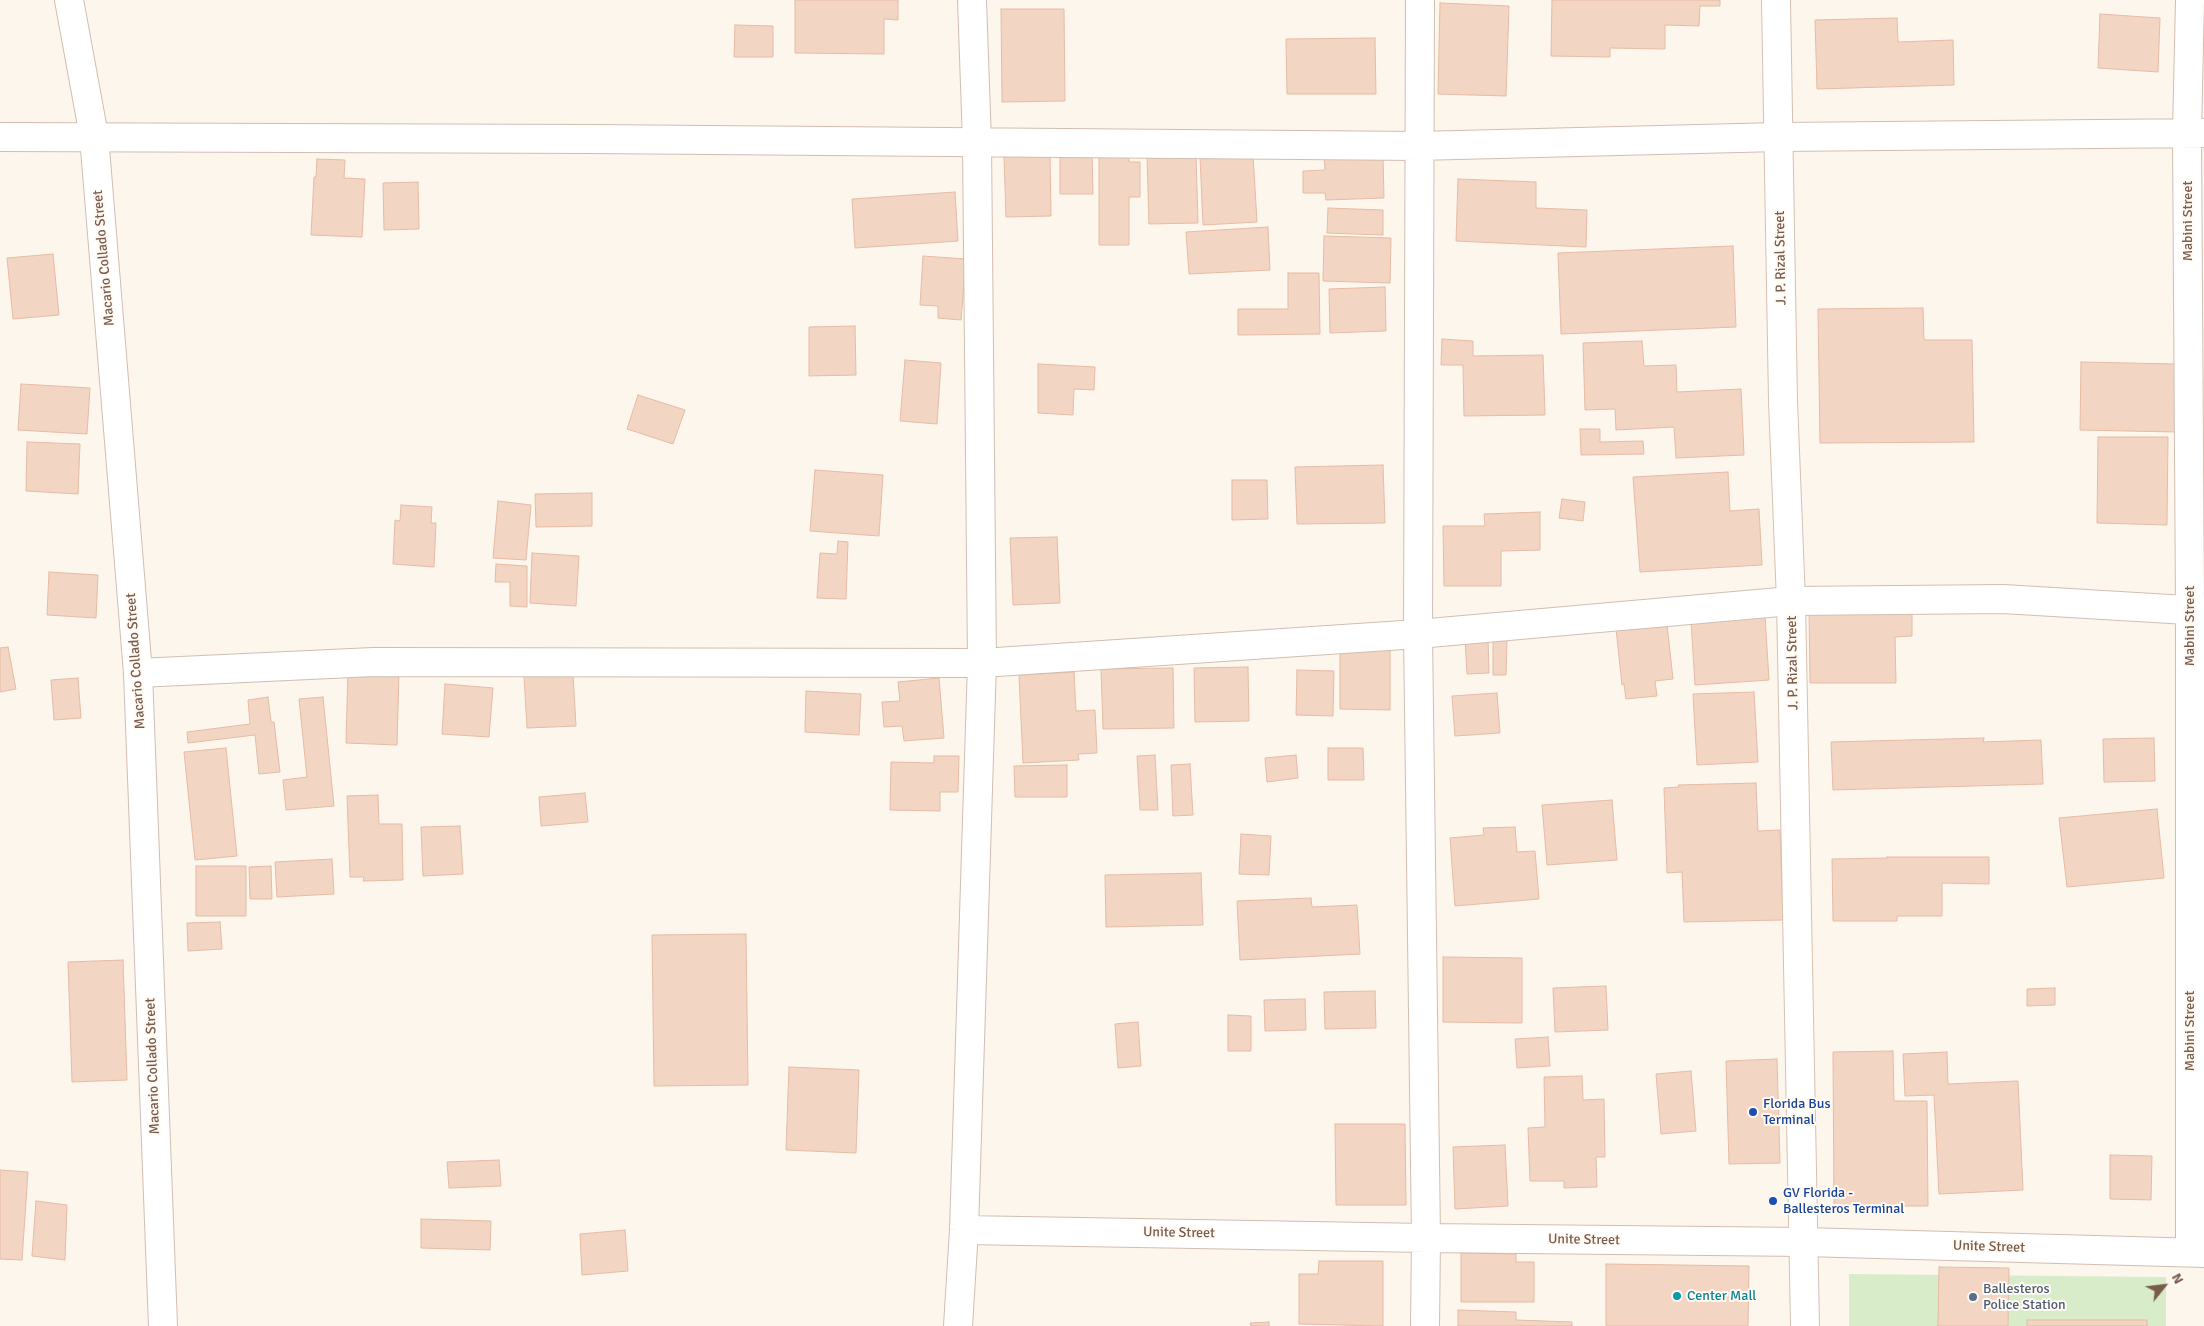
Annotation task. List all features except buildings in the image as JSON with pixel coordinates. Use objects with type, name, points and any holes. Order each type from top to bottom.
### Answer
[{"type":"street","name":"Macario Collado Street","points":[[69,0],[94,136],[138,673],[163,1326]]},
{"type":"street","points":[[958,1326],[964,1230],[982,663],[977,142],[972,0]]},
{"type":"street","points":[[1420,0],[1418,146],[1418,634],[1426,1238],[1425,1326]]},
{"type":"street","name":"J. P. Rizal Street","points":[[1776,0],[1783,401],[1792,602],[1805,1326]]},
{"type":"street","name":"Mabini Street","points":[[2190,0],[2196,133],[2197,1252]]},
{"type":"street","points":[[0,137],[94,136],[1418,146],[1779,137],[2196,133]]},
{"type":"street","points":[[138,673],[374,662],[982,663],[1418,634],[1792,602],[2003,599],[2197,611]]},
{"type":"street","name":"Unite Street","points":[[964,1230],[1804,1242],[2197,1252]]},
{"type":"green space","points":[[1849,1274],[2166,1277],[2166,1326],[1849,1326]]},
{"type":"place","name":"Florida Bus Terminal","points":[[1753,1112]]},
{"type":"place","name":"GV Florida - Ballesteros Terminal","points":[[1773,1201]]},
{"type":"place","name":"Center Mall","points":[[1677,1296]]},
{"type":"place","name":"Ballesteros Police Station","points":[[1973,1297]]}]
